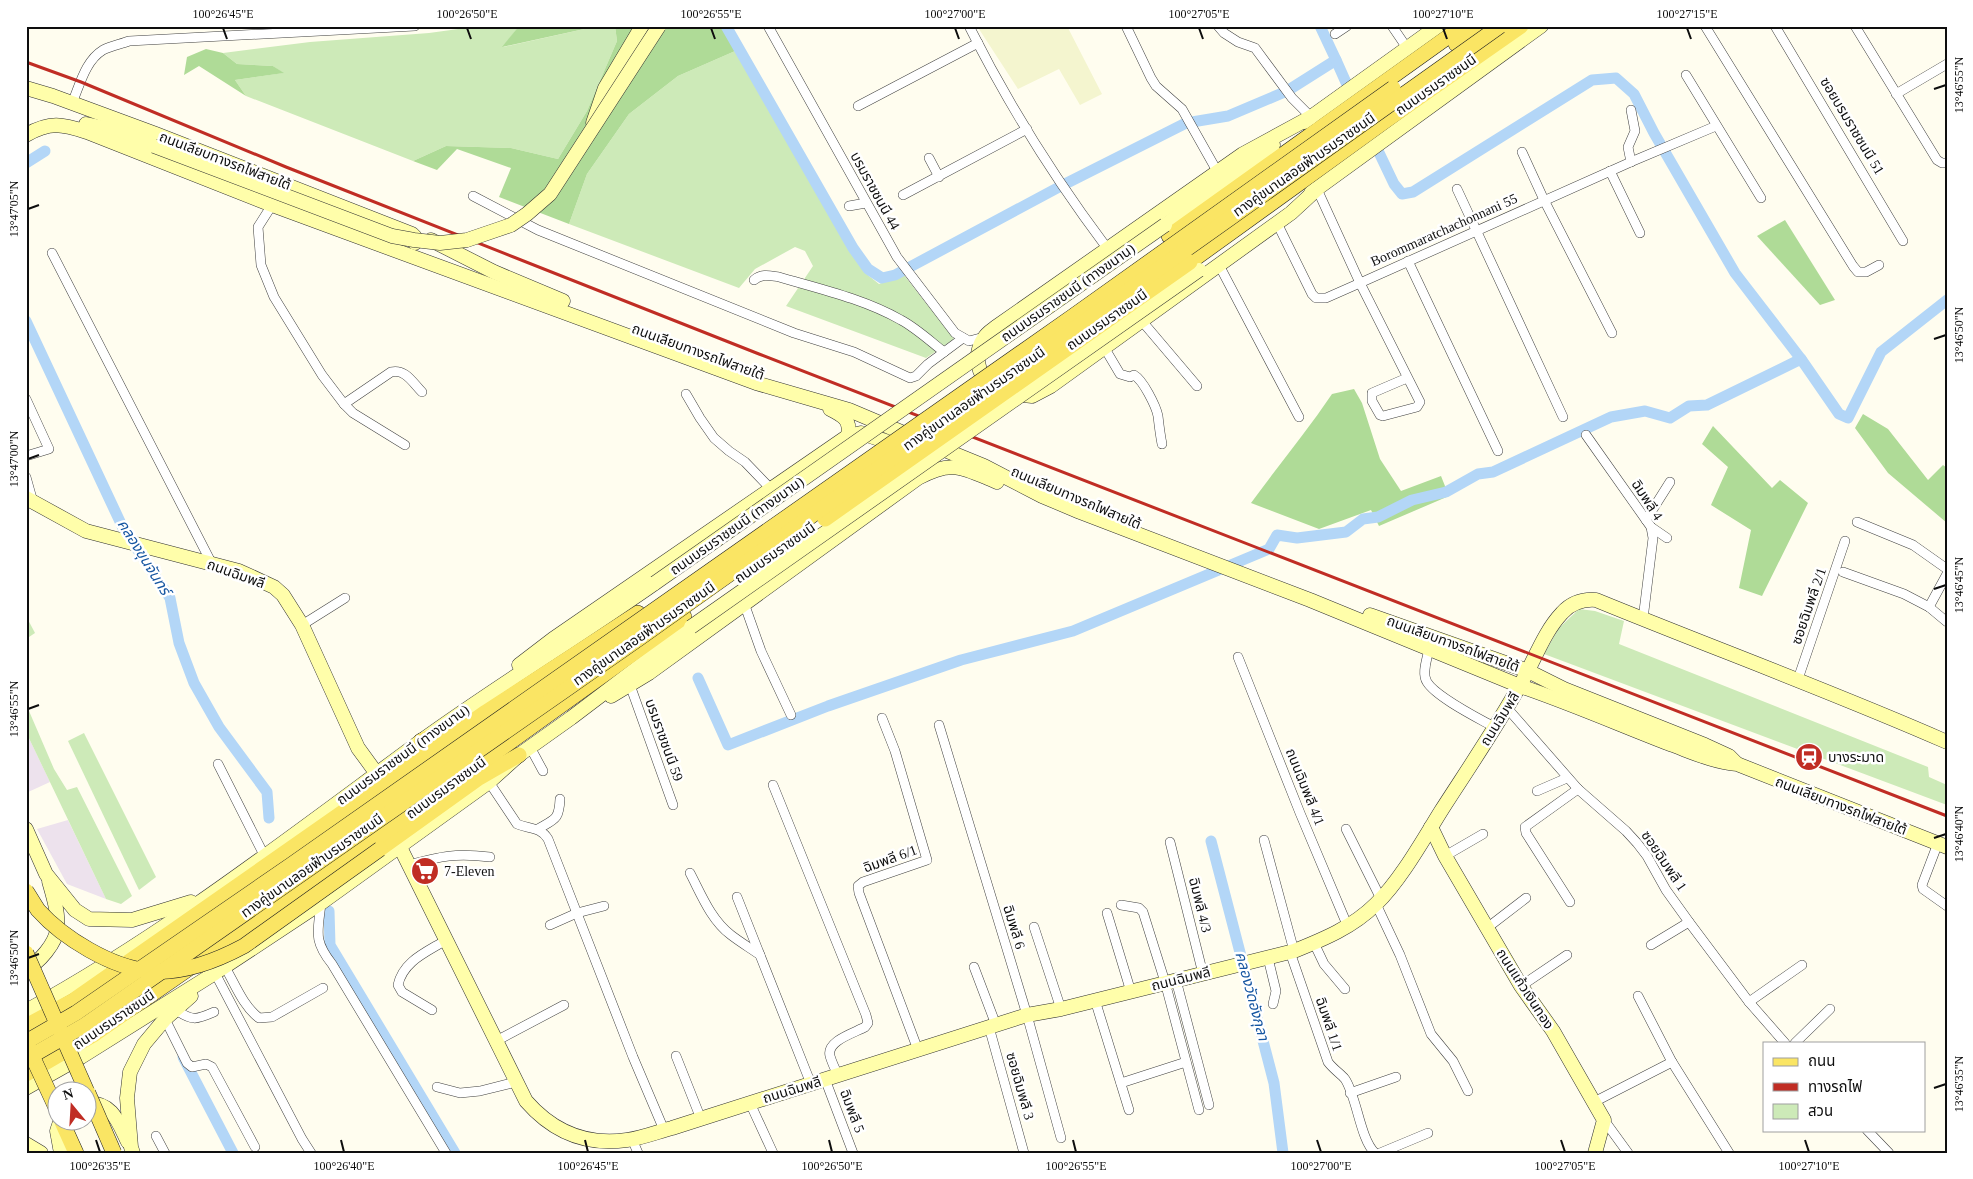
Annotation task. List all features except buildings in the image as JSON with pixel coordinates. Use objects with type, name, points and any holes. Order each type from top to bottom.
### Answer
[{"type":"main road","points":[[589,134],[605,88],[642,26]]},
{"type":"main road","points":[[28,89],[52,104],[154,146],[392,236],[440,243],[467,240],[511,225],[550,194],[659,26]]},
{"type":"main road","points":[[1366,86],[1407,48],[1438,26]]},
{"type":"main road","name":"ถนนบรมราชชนนี","points":[[26,1026],[82,994],[486,712],[665,595],[1366,86],[1463,26]]},
{"type":"main road","name":"ทางคู่ขนานลอยฟ้าบรมราชชนนี","points":[[26,1042],[76,1013],[291,865],[1080,311],[1480,26]]},
{"type":"main road","name":"ทางคู่ขนานลอยฟ้าบรมราชชนนี","points":[[26,1059],[85,1025],[625,648],[1500,26]]},
{"type":"main road","name":"ถนนบรมราชชนนี","points":[[26,1074],[93,1035],[688,622],[1194,266],[1364,136],[1387,129],[1521,26]]},
{"type":"main road","points":[[1194,266],[1317,188],[1371,150],[1387,129],[1541,26]]},
{"type":"main road","name":"ถนนเลียบทางรถไฟสายใต้","points":[[28,89],[72,103],[412,234],[415,237],[414,250],[420,259]]},
{"type":"main road","name":"ถนนบรมราชชนนี (ทางขนาน)","points":[[26,1011],[123,953],[207,896],[421,741],[601,621],[1167,231],[1311,117],[1350,98]]},
{"type":"main road","points":[[1311,117],[1264,141],[1218,171],[996,327],[984,337],[977,356],[980,372],[985,380],[995,386],[1022,396],[1039,394],[1278,223],[1317,188]]},
{"type":"main road","points":[[26,135],[62,121],[118,131]]},
{"type":"main road","name":"ถนนเลียบทางรถไฟสายใต้","points":[[56,124],[87,132],[272,205],[756,383],[822,404],[849,410],[984,466],[1042,496],[1088,516],[1216,559]]},
{"type":"main road","name":"ถนนเลียบทางรถไฟสายใต้","points":[[415,244],[420,239],[427,238],[494,272],[676,345],[808,392],[864,407],[994,462],[1058,494],[1520,686],[1720,762],[1737,764],[1942,845]]},
{"type":"main road","points":[[822,404],[844,418],[850,428],[848,436]]},
{"type":"main road","points":[[498,689],[505,676],[553,639],[848,436],[861,432],[917,453],[922,460],[918,478]]},
{"type":"main road","points":[[571,718],[630,685],[918,478],[941,468],[963,467],[1018,489],[1042,496]]},
{"type":"main road","name":"ถนนฉิมพลี","points":[[30,500],[86,531],[239,572],[274,587],[283,595],[302,625],[358,748],[377,774]]},
{"type":"main road","name":"ถนนเลียบทางรถไฟสายใต้","points":[[1234,567],[1528,671],[1564,689],[1705,745],[1729,756],[1737,764]]},
{"type":"main road","name":"ถนนฉิมพลี","points":[[400,847],[526,1102],[541,1118],[568,1134],[592,1140],[632,1139],[701,1119],[1026,1015],[1061,1009],[1292,952],[1348,927],[1378,902],[1400,874],[1507,708],[1561,613],[1573,604],[1586,599],[1596,600],[1798,679],[1866,706],[1947,742]]},
{"type":"main road","points":[[26,890],[38,909],[62,933],[94,953],[124,965],[150,972],[182,969],[221,958],[244,946],[479,778],[524,751],[571,718],[688,622]]},
{"type":"main road","points":[[421,741],[486,712]]},
{"type":"main road","points":[[26,1088],[81,1057],[220,970],[321,903],[489,782],[524,751]]},
{"type":"main road","name":"ถนนแก้วเงินทอง","points":[[1431,827],[1444,856],[1521,986],[1553,1031],[1604,1120]]},
{"type":"main road","points":[[26,829],[46,874],[52,893],[58,930],[43,957],[26,968]]},
{"type":"main road","points":[[46,874],[75,910],[89,919],[132,920],[207,896]]},
{"type":"main road","points":[[26,953],[83,1082]]},
{"type":"main road","points":[[132,1150],[127,1098],[130,1072],[144,1044],[165,1019],[220,970]]},
{"type":"main road","points":[[26,1042],[48,1090]]},
{"type":"main road","points":[[98,1104],[110,1110],[132,1150]]},
{"type":"main road","points":[[98,1117],[114,1153]]},
{"type":"main road","points":[[1595,1153],[1604,1120]]},
{"type":"main road","points":[[57,1132],[61,1153]]},
{"type":"main road","points":[[66,1132],[76,1153]]},
{"type":"main road","points":[[26,1144],[40,1153]]},
{"type":"street","points":[[72,103],[87,66],[103,50],[129,41],[415,26]]},
{"type":"street","name":"บรมราชชนนี 44","points":[[768,26],[896,258],[955,333],[963,338]]},
{"type":"street","points":[[970,26],[1027,128],[1053,170],[1107,248]]},
{"type":"street","points":[[1126,26],[1151,78],[1184,113],[1218,171]]},
{"type":"street","points":[[1218,26],[1224,33],[1238,42],[1255,48],[1292,98],[1311,117]]},
{"type":"street","points":[[1335,34],[1347,26]]},
{"type":"street","points":[[1392,26],[1407,48]]},
{"type":"street","points":[[1705,26],[1853,266],[1858,272],[1866,272],[1879,265]]},
{"type":"street","name":"ซอยบรมราชชนนี 51","points":[[1775,26],[1903,241]]},
{"type":"street","points":[[1855,26],[1937,160],[1947,163]]},
{"type":"street","points":[[858,106],[978,43]]},
{"type":"street","points":[[1896,94],[1947,64]]},
{"type":"street","points":[[1686,75],[1713,127],[1761,198]]},
{"type":"street","points":[[1631,110],[1635,130],[1628,147],[1632,161]]},
{"type":"street","name":"Borommaratchachonnani 55","points":[[1317,188],[1360,282],[1713,127]]},
{"type":"street","points":[[904,195],[1027,128]]},
{"type":"street","points":[[1522,152],[1544,200],[1612,333]]},
{"type":"street","points":[[929,158],[939,176]]},
{"type":"street","points":[[1610,171],[1640,233]]},
{"type":"street","points":[[1457,189],[1563,417]]},
{"type":"street","points":[[473,196],[538,230],[794,333],[854,352],[910,378],[916,376],[963,338],[969,341],[984,337]]},
{"type":"street","points":[[850,206],[866,203]]},
{"type":"street","points":[[272,205],[258,227],[261,265],[274,297],[322,375],[344,404],[353,413],[404,445]]},
{"type":"street","points":[[1278,223],[1312,294],[1316,298],[1326,298],[1360,282],[1419,401],[1417,407],[1383,416],[1377,413],[1371,397],[1372,393],[1406,378]]},
{"type":"street","points":[[52,253],[212,564]]},
{"type":"street","points":[[1408,261],[1498,451]]},
{"type":"street","points":[[1219,265],[1299,417]]},
{"type":"street","points":[[754,280],[758,276],[774,276],[865,304],[900,319],[920,332],[944,352]]},
{"type":"street","points":[[1141,320],[1197,386]]},
{"type":"street","points":[[1104,347],[1120,374],[1130,377],[1134,376],[1141,380],[1158,415],[1158,429],[1162,444]]},
{"type":"street","points":[[344,404],[391,372],[397,371],[404,372],[422,392]]},
{"type":"street","points":[[686,394],[714,438],[745,462],[772,490]]},
{"type":"street","points":[[26,399],[49,449],[26,456]]},
{"type":"street","name":"ฉิมพลี 4","points":[[1586,435],[1648,523],[1652,538],[1643,619]]},
{"type":"street","points":[[26,477],[30,500]]},
{"type":"street","points":[[1667,538],[1648,523],[1670,482]]},
{"type":"street","points":[[1857,522],[1913,545],[1947,569]]},
{"type":"street","name":"ซอยฉิมพลี 2/1","points":[[1798,679],[1846,541]]},
{"type":"street","points":[[1843,572],[1890,588],[1929,607],[1947,622]]},
{"type":"street","points":[[1929,607],[1947,574]]},
{"type":"street","points":[[302,625],[345,598]]},
{"type":"street","points":[[744,603],[762,651],[791,715]]},
{"type":"street","points":[[1429,648],[1425,672],[1427,682],[1443,696],[1494,728]]},
{"type":"street","name":"ถนนฉิมพลี 4/1","points":[[1238,657],[1348,927]]},
{"type":"street","name":"บรมราชชนนี 59","points":[[630,685],[673,805]]},
{"type":"street","name":"ซอยฉิมพลี 1","points":[[1507,708],[1567,778],[1626,832],[1647,856],[1666,890],[1689,922],[1749,1002],[1784,1042]]},
{"type":"street","name":"ฉิมพลี 6/1","points":[[882,718],[895,751],[927,860],[863,882],[858,886],[858,893],[918,1050]]},
{"type":"street","name":"ฉิมพลี 6","points":[[939,725],[1061,1138]]},
{"type":"street","points":[[524,751],[542,771]]},
{"type":"street","points":[[218,764],[264,855]]},
{"type":"street","points":[[1538,791],[1567,778]]},
{"type":"street","points":[[489,782],[517,824],[545,833],[633,1057],[664,1130]]},
{"type":"street","points":[[773,785],[868,1023],[865,1027],[835,1043],[830,1049],[825,1079]]},
{"type":"street","points":[[1570,902],[1526,833],[1525,827],[1578,789]]},
{"type":"street","points":[[538,830],[554,820],[559,813],[560,799]]},
{"type":"street","points":[[1346,829],[1400,955],[1431,1034],[1453,1061],[1468,1091]]},
{"type":"street","points":[[1444,856],[1483,834]]},
{"type":"street","name":"ฉิมพลี 1/1","points":[[1264,840],[1292,952],[1328,1062],[1334,1071],[1344,1079],[1368,1141],[1375,1153]]},
{"type":"street","name":"ฉิมพลี 4/3","points":[[1170,842],[1203,974]]},
{"type":"street","points":[[1942,845],[1922,885],[1923,889],[1947,906]]},
{"type":"street","points":[[408,865],[448,855],[465,854],[490,857]]},
{"type":"street","points":[[690,872],[717,921],[730,934],[760,955]]},
{"type":"street","points":[[737,897],[760,955],[825,1079]]},
{"type":"street","points":[[1487,928],[1526,898]]},
{"type":"street","points":[[321,903],[317,939],[321,949],[332,964],[446,1153]]},
{"type":"street","points":[[1121,905],[1139,908],[1143,912],[1171,981],[1209,1105]]},
{"type":"street","points":[[550,925],[577,913],[604,906]]},
{"type":"street","points":[[1107,913],[1131,992]]},
{"type":"street","points":[[1651,945],[1689,922]]},
{"type":"street","points":[[1034,927],[1061,1009]]},
{"type":"street","points":[[432,1010],[402,992],[398,985],[400,976],[409,963],[446,940]]},
{"type":"street","points":[[1314,943],[1324,964],[1345,989]]},
{"type":"street","points":[[1521,986],[1567,955]]},
{"type":"street","points":[[1268,958],[1276,986],[1273,1004]]},
{"type":"street","points":[[1749,1002],[1802,965]]},
{"type":"street","name":"ซอยฉิมพลี 3","points":[[974,967],[992,1026],[1024,1153]]},
{"type":"street","points":[[220,970],[252,1012],[260,1018],[272,1017],[323,988]]},
{"type":"street","points":[[220,970],[297,1131],[311,1153]]},
{"type":"street","points":[[1171,981],[1186,1062],[1199,1110]]},
{"type":"street","points":[[1638,996],[1672,1062],[1729,1153]]},
{"type":"street","points":[[1095,1000],[1129,1110]]},
{"type":"street","points":[[496,1041],[564,1006]]},
{"type":"street","points":[[1796,1042],[1830,1009]]},
{"type":"street","points":[[176,1010],[188,1018],[199,1018],[214,1012]]},
{"type":"street","points":[[165,1019],[188,1063],[192,1067],[206,1064],[212,1067],[255,1146]]},
{"type":"street","points":[[676,1056],[701,1119]]},
{"type":"street","points":[[1121,1082],[1186,1062]]},
{"type":"street","points":[[1594,1102],[1672,1062]]},
{"type":"street","points":[[1350,1093],[1396,1077]]},
{"type":"street","name":"ฉิมพลี 5","points":[[825,1079],[853,1153]]},
{"type":"street","points":[[437,1087],[460,1094],[516,1082]]},
{"type":"street","points":[[750,1102],[773,1153]]},
{"type":"street","points":[[1604,1120],[1628,1153]]},
{"type":"street","points":[[1869,1132],[1889,1153]]},
{"type":"street","points":[[1380,1153],[1428,1133]]},
{"type":"street","points":[[156,1136],[165,1153]]},
{"type":"street","points":[[632,1139],[638,1153]]},
{"type":"shaded area","points":[[26,732],[50,782],[26,793]]},
{"type":"shaded area","points":[[68,820],[106,899],[67,884],[37,829]]},
{"type":"green space","points":[[480,26],[519,26],[503,47],[598,26],[615,26],[617,41],[587,111],[558,159],[511,148],[446,146],[413,161],[246,96],[235,80],[283,73],[273,66],[237,64],[223,53],[310,42],[429,33]]},
{"type":"green space","points":[[519,26],[598,26],[502,47]]},
{"type":"green space","points":[[615,26],[732,26],[742,48],[678,76],[629,114],[587,174],[569,224],[499,197],[511,168],[457,149],[437,170],[413,161],[446,146],[511,148],[558,159],[587,111],[617,41]]},
{"type":"green space","points":[[977,26],[1067,26],[1102,94],[1080,105],[1059,69],[1018,89]]},
{"type":"green space","points":[[742,48],[864,272],[879,284],[904,275],[954,339],[926,358],[786,306],[813,266],[805,251],[795,247],[755,269],[739,288],[569,224],[587,174],[629,114],[678,76]]},
{"type":"green space","points":[[206,49],[223,53],[237,64],[273,66],[284,73],[235,80],[246,96],[199,66],[184,75],[187,57]]},
{"type":"green space","points":[[1785,220],[1835,300],[1820,305],[1757,236]]},
{"type":"green space","points":[[1354,389],[1362,403],[1380,459],[1401,491],[1441,476],[1449,496],[1379,526],[1371,510],[1319,529],[1251,503],[1332,394]]},
{"type":"green space","points":[[1863,414],[1888,429],[1928,480],[1943,465],[1947,468],[1947,523],[1888,473],[1855,428]]},
{"type":"green space","points":[[1713,426],[1772,488],[1780,480],[1808,503],[1762,596],[1739,588],[1751,530],[1711,505],[1728,467],[1702,444]]},
{"type":"green space","points":[[1579,609],[1595,611],[1624,621],[1619,644],[1928,767],[1929,777],[1947,785],[1947,805],[1544,654],[1559,628]]},
{"type":"green space","points":[[26,616],[35,633],[26,639]]},
{"type":"green space","points":[[26,704],[54,769],[67,790],[77,787],[132,896],[121,904],[106,899],[26,732]]},
{"type":"green space","points":[[84,733],[156,877],[139,890],[68,741]]},
{"type":"waterway","points":[[726,26],[853,248],[868,269],[882,278],[895,275],[1061,186],[1186,123],[1228,116],[1287,91],[1336,60],[1352,96]]},
{"type":"waterway","points":[[1320,26],[1336,60]]},
{"type":"waterway","points":[[1373,140],[1394,184],[1402,194],[1413,192],[1592,80],[1616,78],[1634,94],[1654,133],[1735,273],[1801,359],[1839,414],[1848,418],[1881,352],[1947,300]]},
{"type":"waterway","name":"คลองขุนจันทร์","points":[[26,163],[45,151]]},
{"type":"waterway","name":"คลองขุนจันทร์","points":[[26,321],[123,528],[170,598],[179,643],[194,683],[219,727],[267,792],[269,818]]},
{"type":"waterway","points":[[698,678],[728,745],[828,706],[961,660],[1073,631],[1269,549],[1277,535],[1297,538],[1346,532],[1363,519],[1378,517],[1412,500],[1446,492],[1478,474],[1493,472],[1611,417],[1645,411],[1670,418],[1689,406],[1707,405],[1801,359]]},
{"type":"waterway","name":"คลองวัดอังกุลา","points":[[1211,841],[1274,1083],[1283,1153]]},
{"type":"waterway","points":[[329,911],[330,945],[455,1153]]},
{"type":"waterway","points":[[183,1057],[233,1153]]},
{"type":"railway","points":[[26,62],[81,82],[286,167],[759,354],[1947,816]]},
{"type":"place","name":"บางระมาด","points":[[1809,757]]},
{"type":"place","name":"7-Eleven","points":[[425,871]]}]
